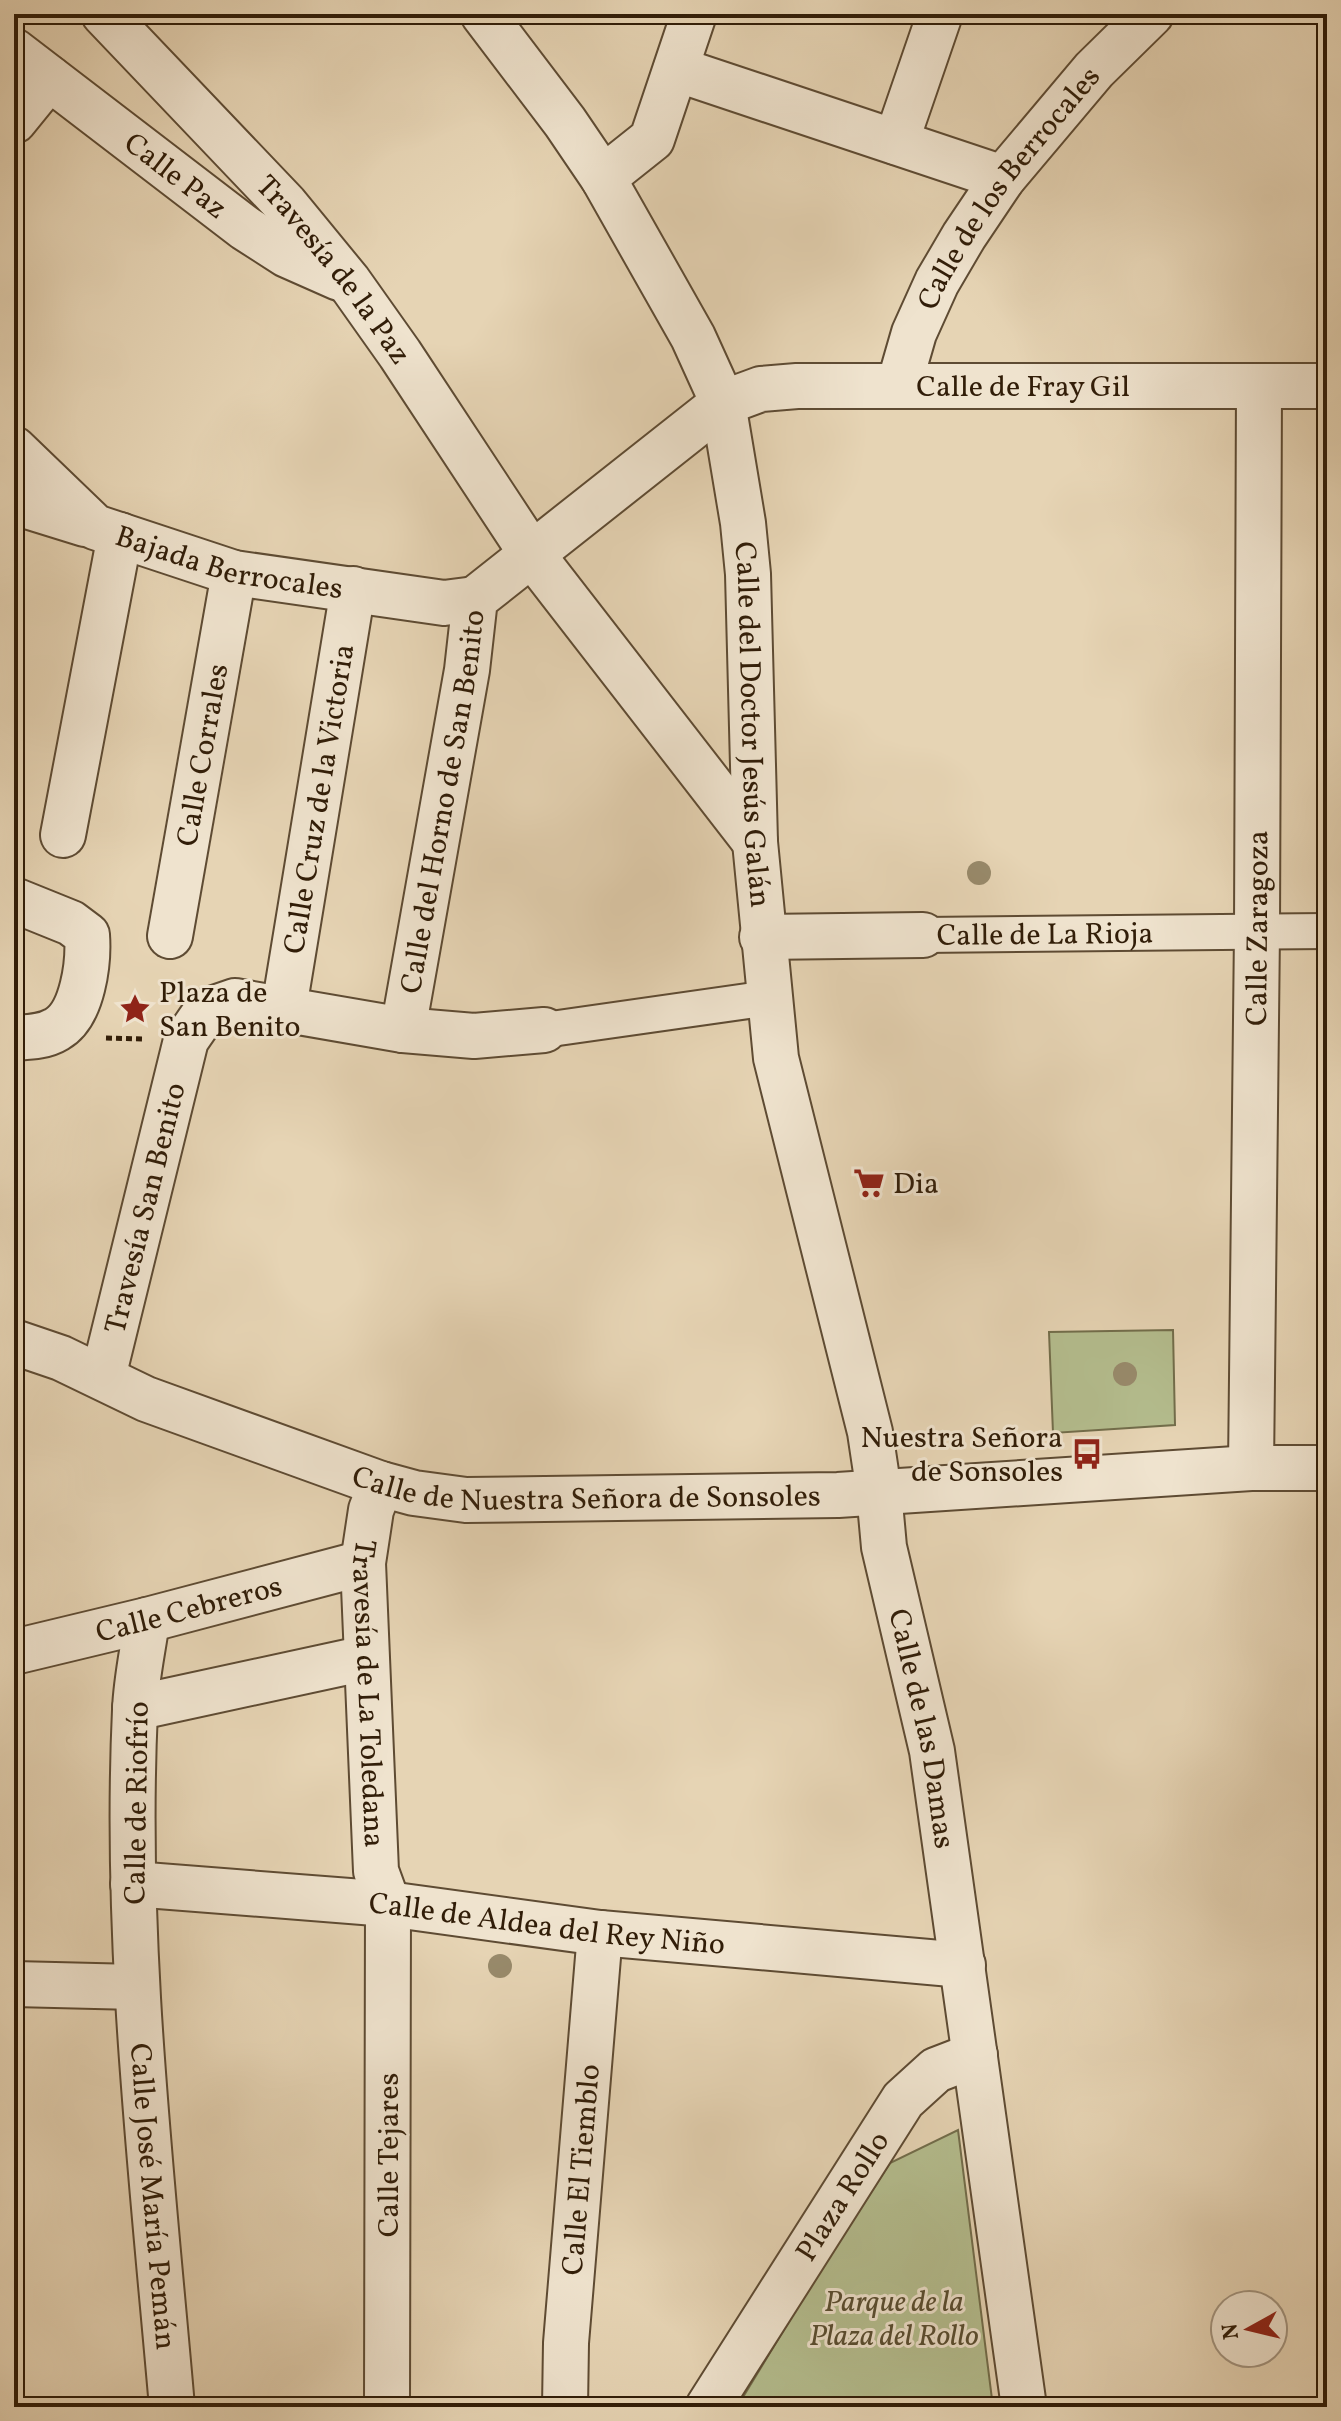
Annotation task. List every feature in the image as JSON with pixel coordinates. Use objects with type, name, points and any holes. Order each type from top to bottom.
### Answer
[{"type":"street","name":"Travesía de la Paz","points":[[104,14],[285,204],[349,282],[531,553],[755,842]]},
{"type":"street","name":"Calle del Doctor Jesús Galán","points":[[483,14],[565,122],[603,178],[693,337],[723,403],[743,523],[748,574],[755,842],[762,937],[779,1072],[870,1432],[879,1492]]},
{"type":"street","points":[[603,178],[652,139],[694,14]]},
{"type":"street","points":[[896,142],[940,14]]},
{"type":"street","name":"Calle de los Berrocales","points":[[899,385],[914,333],[937,282],[1003,178],[1094,70],[1151,14]]},
{"type":"street","name":"Calle Paz","points":[[14,51],[245,228],[287,255],[349,282]]},
{"type":"street","points":[[676,69],[1003,178]]},
{"type":"street","points":[[14,121],[49,78]]},
{"type":"street","name":"Calle de Fray Gil","points":[[723,403],[761,389],[797,386],[1327,386]]},
{"type":"street","name":"Calle Zaragoza","points":[[1251,1468],[1259,386]]},
{"type":"street","points":[[531,553],[723,403]]},
{"type":"street","name":"Bajada Berrocales","points":[[14,449],[107,531],[234,573],[444,603],[475,599]]},
{"type":"street","points":[[14,502],[107,531],[63,835]]},
{"type":"street","name":"Calle del Horno de San Benito","points":[[403,1030],[467,670],[475,599],[531,553]]},
{"type":"street","name":"Calle Corrales","points":[[170,936],[234,573]]},
{"type":"street","name":"Calle Cruz de la Victoria","points":[[284,1008],[353,589]]},
{"type":"street","points":[[14,1038],[37,1037],[59,1029],[75,1009],[89,958],[87,935],[71,923],[29,906]]},
{"type":"street","name":"Calle de La Rioja","points":[[762,937],[1327,931]]},
{"type":"street","points":[[284,1008],[403,1030],[474,1036],[544,1030],[769,998]]},
{"type":"street","name":"Travesía San Benito","points":[[103,1377],[186,1040],[206,1011],[235,1001],[284,1008]]},
{"type":"street","name":"Calle de Nuestra Señora de Sonsoles","points":[[14,1342],[61,1358],[146,1399],[381,1484],[414,1493],[466,1500],[838,1495],[1251,1468],[1327,1468]]},
{"type":"street","name":"Travesía de La Toledana","points":[[381,1484],[371,1510],[363,1563],[376,1871],[388,1904]]},
{"type":"street","name":"Calle de las Damas","points":[[879,1492],[884,1547],[932,1751],[963,1965]]},
{"type":"street","name":"Calle Cebreros","points":[[14,1652],[363,1563]]},
{"type":"street","name":"Calle de Riofrío","points":[[136,1987],[133,1884],[135,1708],[147,1620]]},
{"type":"street","points":[[135,1708],[366,1658]]},
{"type":"street","name":"Calle de Aldea del Rey Niño","points":[[133,1884],[388,1904],[600,1933],[963,1965]]},
{"type":"street","name":"Calle Tejares","points":[[387,2407],[388,1904]]},
{"type":"street","name":"Calle El Tiemblo","points":[[565,2407],[566,2343],[600,1933]]},
{"type":"street","points":[[963,1965],[1024,2407]]},
{"type":"street","points":[[14,1984],[136,1987]]},
{"type":"street","name":"Calle José María Pemán","points":[[136,1987],[172,2407]]},
{"type":"street","name":"Plaza Rollo","points":[[708,2407],[903,2100],[936,2070],[975,2055]]},
{"type":"green space","points":[[1173,1330],[1175,1425],[1053,1433],[1049,1332]]},
{"type":"green space","name":"Parque de la Plaza del Rollo","points":[[958,2130],[993,2407],[737,2407],[890,2163]]},
{"type":"place","name":"Plaza de San Benito","points":[[135,1009]]},
{"type":"place","name":"Dia","points":[[869,1183]]},
{"type":"place","name":"Nuestra Señora de Sonsoles","points":[[1087,1454]]}]
